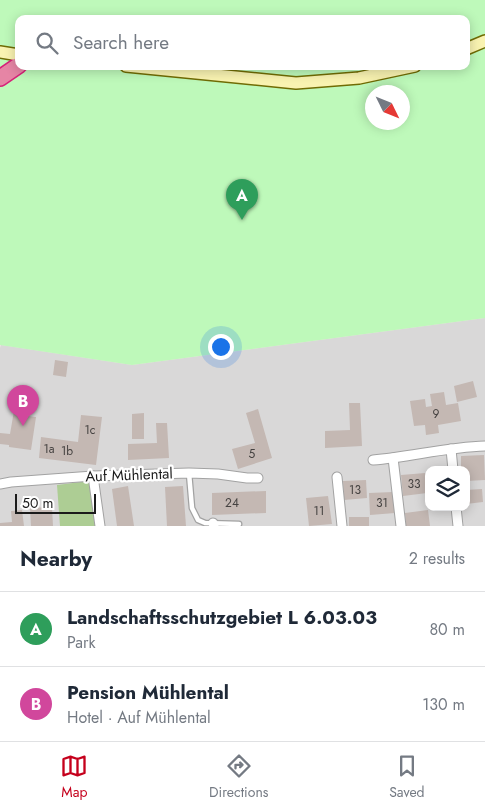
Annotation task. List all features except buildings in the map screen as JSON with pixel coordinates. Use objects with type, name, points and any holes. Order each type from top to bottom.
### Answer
[{"type":"highway","points":[[0,78],[15,68]]},
{"type":"main road","points":[[470,47],[485,41]]},
{"type":"main road","points":[[0,52],[15,54]]},
{"type":"main road","points":[[166,70],[296,83],[358,78],[396,70]]},
{"type":"street","points":[[373,460],[485,446]]},
{"type":"street","points":[[451,449],[453,466]]},
{"type":"street","points":[[394,458],[400,526]]},
{"type":"street","name":"Auf Mühlental","points":[[0,484],[92,476],[189,473],[258,478]]},
{"type":"street","points":[[92,476],[100,526]]},
{"type":"street","points":[[337,477],[342,526]]},
{"type":"street","points":[[456,511],[458,526]]},
{"type":"lane","points":[[189,473],[192,508],[198,520],[214,525],[239,524]]},
{"type":"shaded area","points":[[485,318],[485,526],[0,526],[1,345],[132,365]]},
{"type":"green space","points":[[0,0],[485,0],[485,318],[132,365],[0,345]]},
{"type":"green space","points":[[89,481],[96,526],[60,526],[57,485]]},
{"type":"place","name":"Landschaftsschutzgebiet L 6.03.03","points":[[242,220]]},
{"type":"place","name":"Pension Mühlental","points":[[23,426]]}]
